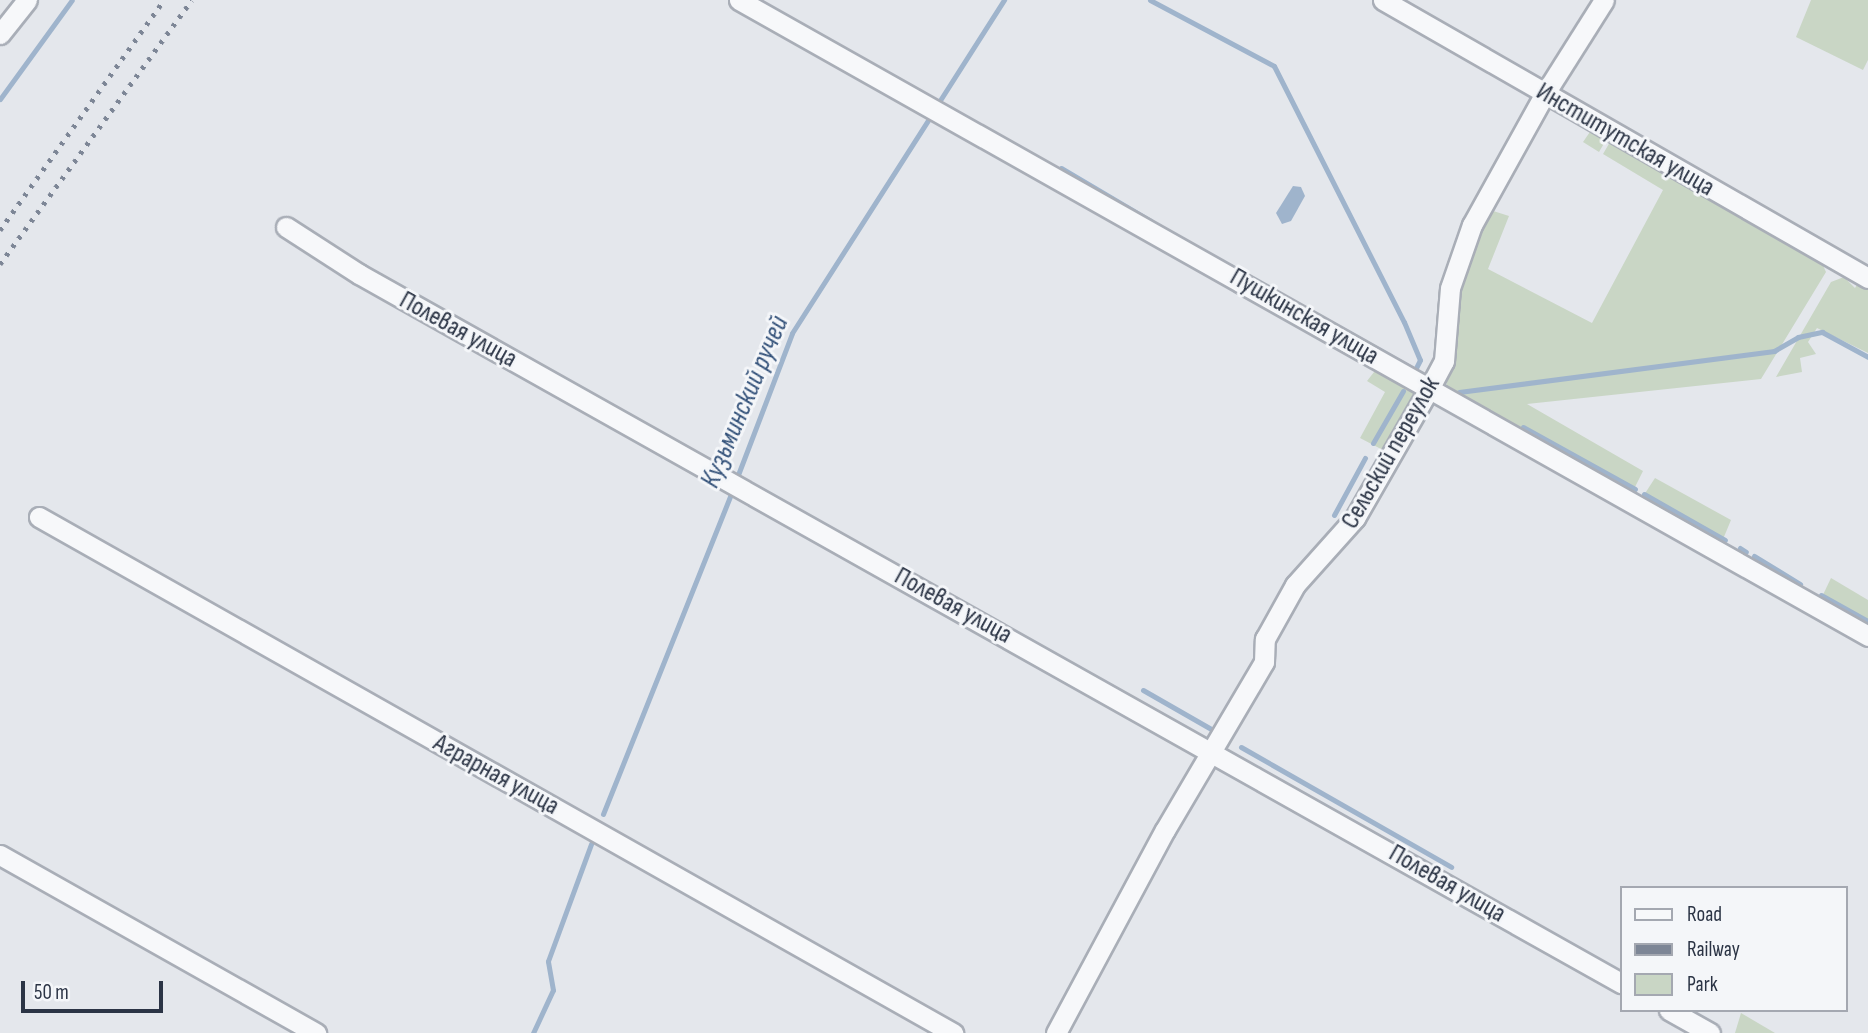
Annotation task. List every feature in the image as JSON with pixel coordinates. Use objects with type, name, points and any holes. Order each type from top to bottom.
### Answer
[{"type":"street","points":[[0,34],[27,0]]},
{"type":"street","name":"Пушкинская улица","points":[[740,0],[1868,636]]},
{"type":"street","name":"Институтская улица","points":[[1383,0],[1544,95],[1868,278]]},
{"type":"street","name":"Сельский переулок","points":[[1056,1033],[1161,836],[1264,662],[1265,639],[1295,585],[1355,518],[1444,361],[1450,288],[1459,258],[1481,207],[1544,95],[1604,0]]},
{"type":"street","name":"Полевая улица","points":[[286,227],[359,274],[1213,751],[1619,982]]},
{"type":"street","name":"Аграрная улица","points":[[39,517],[953,1033]]},
{"type":"street","points":[[0,855],[316,1033]]},
{"type":"street","points":[[1673,1012],[1710,1033]]},
{"type":"green space","points":[[1811,0],[1868,0],[1868,60],[1863,70],[1796,37]]},
{"type":"green space","points":[[1592,129],[1820,259],[1826,272],[1761,379],[1527,404],[1643,471],[1632,493],[1446,390],[1453,307],[1487,209],[1509,216],[1488,269],[1592,323],[1663,190],[1603,154],[1610,142],[1606,140],[1599,152],[1583,142]]},
{"type":"green space","points":[[1844,277],[1855,288],[1858,283],[1868,288],[1868,353],[1817,328],[1808,342],[1816,354],[1800,358],[1802,372],[1776,377],[1831,282]]},
{"type":"green space","points":[[1378,367],[1417,392],[1387,447],[1381,449],[1360,438],[1385,392],[1367,381]]},
{"type":"green space","points":[[1655,478],[1731,520],[1721,544],[1643,505],[1642,498]]},
{"type":"green space","points":[[1831,578],[1868,600],[1868,630],[1821,599]]},
{"type":"green space","points":[[1741,1013],[1775,1033],[1735,1033]]},
{"type":"water","points":[[1293,186],[1301,187],[1305,196],[1291,221],[1282,224],[1276,213]]},
{"type":"waterway","points":[[0,99],[72,0]]},
{"type":"waterway","name":"Кузьминский ручей","points":[[937,105],[1004,0]]},
{"type":"waterway","points":[[1150,0],[1274,66],[1404,322],[1420,360],[1415,370],[1230,266]]},
{"type":"waterway","name":"Кузьминский ручей","points":[[736,480],[792,333],[932,114]]},
{"type":"waterway","points":[[1061,168],[1151,221]]},
{"type":"waterway","points":[[1459,392],[1774,351],[1798,337],[1822,332],[1868,357]]},
{"type":"waterway","points":[[1373,443],[1403,391]]},
{"type":"waterway","points":[[1523,427],[1635,489]]},
{"type":"waterway","points":[[1334,515],[1365,458]]},
{"type":"waterway","name":"Кузьминский ручей","points":[[603,814],[733,489]]},
{"type":"waterway","points":[[1644,494],[1725,540]]},
{"type":"waterway","points":[[1740,548],[1746,552]]},
{"type":"waterway","points":[[1754,556],[1800,584]]},
{"type":"waterway","points":[[1821,595],[1868,621]]},
{"type":"waterway","points":[[1143,690],[1211,729]]},
{"type":"waterway","points":[[1241,747],[1451,867]]},
{"type":"waterway","name":"Кузьминский ручей","points":[[533,1033],[553,990],[548,961],[591,844]]},
{"type":"railway","points":[[0,230],[164,0]]},
{"type":"railway","points":[[0,264],[192,0]]}]
